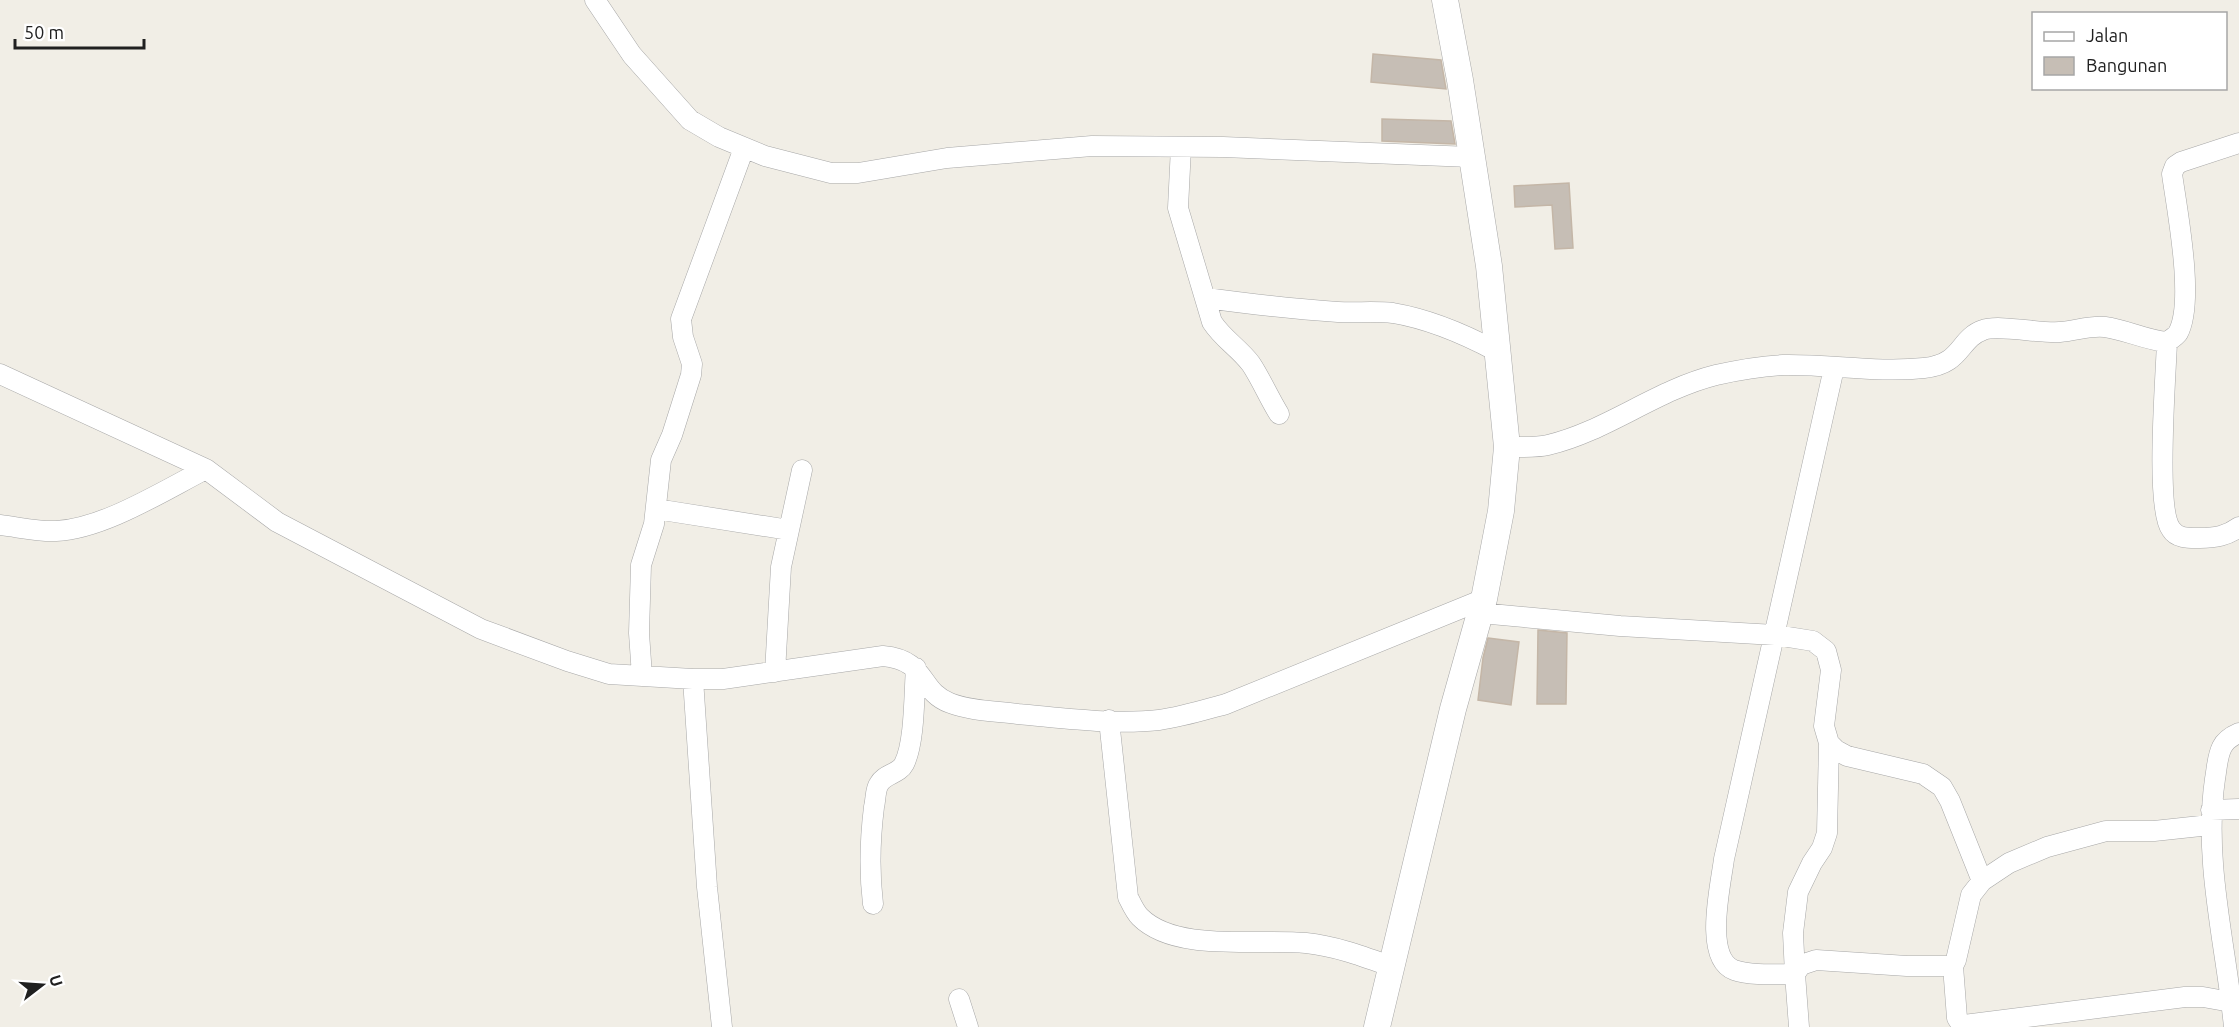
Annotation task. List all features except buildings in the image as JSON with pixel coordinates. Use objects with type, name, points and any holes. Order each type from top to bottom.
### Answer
[{"type":"street","points":[[595,0],[632,56],[690,120],[719,137],[765,156],[831,173],[858,173],[947,158],[1092,146],[1325,150],[1471,157]]},
{"type":"street","points":[[1377,1027],[1453,709],[1482,606],[1501,512],[1507,447],[1489,266],[1445,0]]},
{"type":"street","points":[[1507,447],[1533,447],[1567,439],[1664,394],[1713,376],[1752,368],[1783,365],[1834,368],[1940,366],[1954,358],[1970,340],[1984,329],[2060,332],[2103,326],[2139,337],[2167,342],[2176,335],[2181,324],[2185,288],[2172,174],[2175,166],[2181,162],[2239,143]]},
{"type":"street","points":[[1181,147],[1178,208],[1212,322],[1221,337],[1240,351],[1252,366],[1279,414]]},
{"type":"street","points":[[642,676],[639,633],[641,565],[654,524],[661,460],[672,435],[691,375],[692,364],[683,337],[681,319],[744,148]]},
{"type":"street","points":[[1206,298],[1321,311],[1392,313],[1444,327],[1496,351]]},
{"type":"street","points":[[2167,342],[2162,464],[2166,512],[2170,528],[2176,535],[2186,538],[2205,538],[2218,537],[2239,527]]},
{"type":"street","points":[[1795,974],[1752,973],[1732,969],[1723,960],[1717,947],[1715,927],[1724,859],[1834,368]]},
{"type":"street","points":[[0,374],[206,469],[277,522],[481,629],[609,674],[723,679],[882,656],[896,658],[916,668],[937,698],[964,708],[1053,717],[1158,720],[1226,704],[1482,606],[1620,626],[1775,635],[1813,641],[1826,651],[1831,670],[1824,726],[1829,742],[1827,833],[1822,848],[1798,892],[1793,933],[1800,1027]]},
{"type":"street","points":[[0,525],[55,531],[88,525],[206,469]]},
{"type":"street","points":[[775,672],[782,567],[802,470]]},
{"type":"street","points":[[656,509],[789,530]]},
{"type":"street","points":[[873,903],[869,874],[877,789],[882,780],[904,765],[909,748],[916,668]]},
{"type":"street","points":[[693,679],[707,887],[722,1027]]},
{"type":"street","points":[[1109,720],[1128,897],[1140,917],[1162,931],[1187,938],[1304,943],[1337,948],[1390,966]]},
{"type":"street","points":[[2234,1027],[2215,889],[2211,817],[2218,756],[2223,746],[2239,733]]},
{"type":"street","points":[[1829,742],[1836,750],[1847,756],[1923,774],[1942,787],[1950,801],[1982,881]]},
{"type":"street","points":[[2231,1002],[2203,997],[2185,997],[1964,1025],[1957,1018],[1953,966],[1971,895],[1982,881],[2003,867],[2029,854],[2084,836],[2106,831],[2154,831],[2239,809]]},
{"type":"street","points":[[1795,974],[1801,965],[1816,960],[1907,966],[1953,966]]},
{"type":"street","points":[[959,999],[968,1027]]}]
